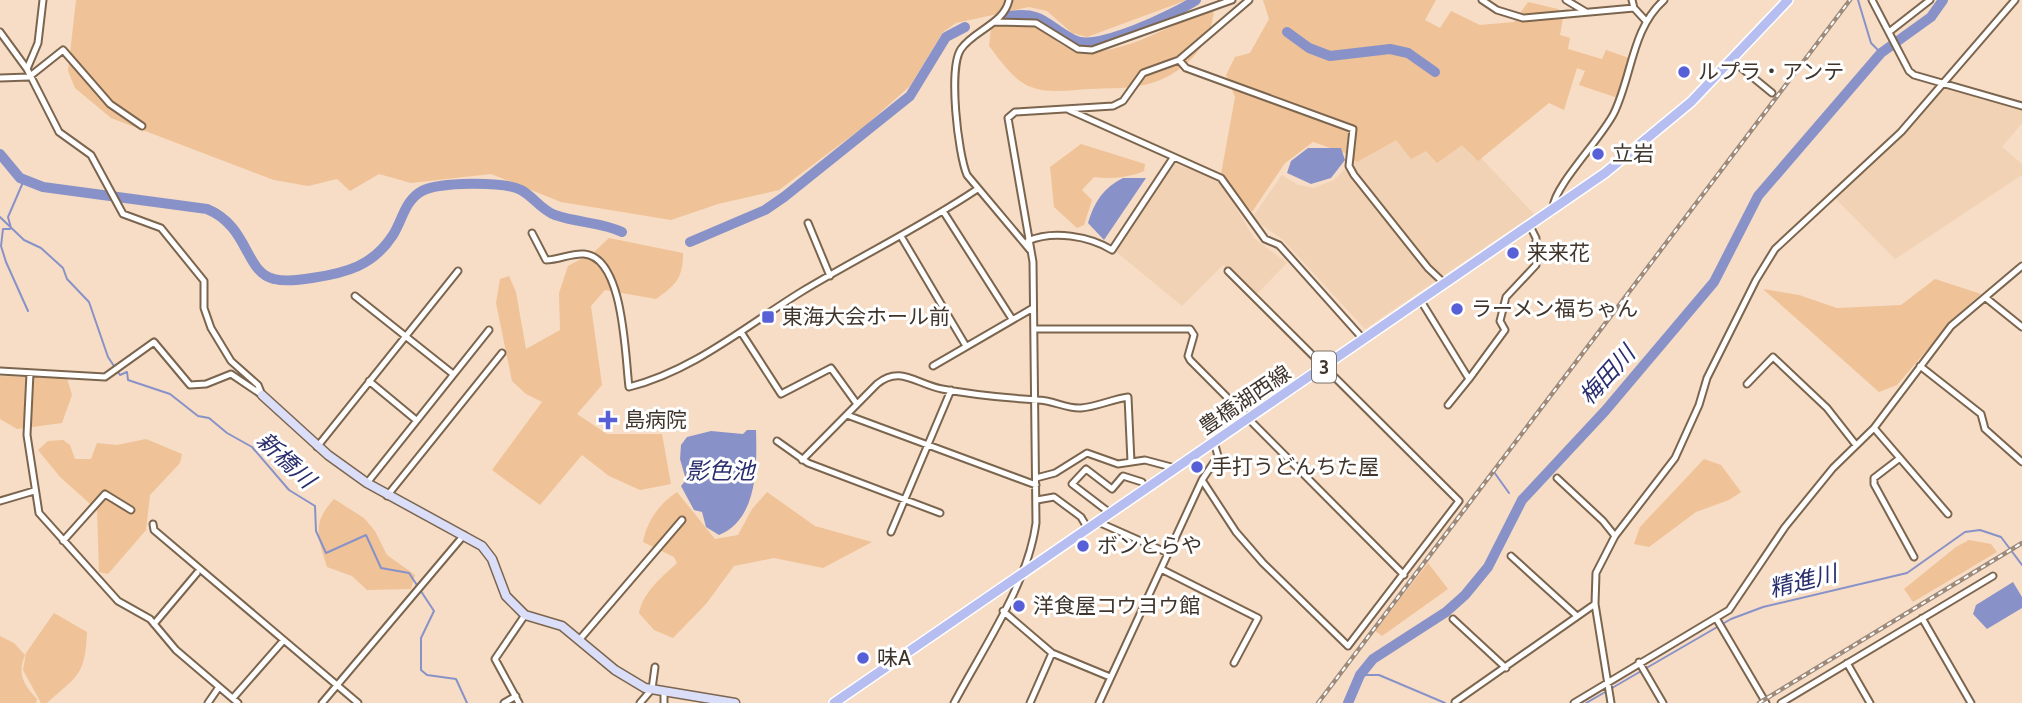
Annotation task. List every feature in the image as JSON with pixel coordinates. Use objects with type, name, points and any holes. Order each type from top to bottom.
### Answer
[{"type":"main road","name":"豊橋湖西線","points":[[834,703],[1021,578],[1175,468],[1552,211],[1652,136],[1733,61],[1788,0]]},
{"type":"street","points":[[27,69],[38,43],[43,0]]},
{"type":"street","points":[[1009,0],[994,22],[962,48],[956,60],[953,80],[961,162],[976,190],[1030,250]]},
{"type":"street","points":[[994,22],[1036,23],[1078,49],[1092,50],[1232,0]]},
{"type":"street","points":[[954,703],[1021,578],[1034,540],[1037,500],[1030,250],[1008,118],[1015,112],[1113,106],[1124,101],[1143,73],[1179,60],[1249,0]]},
{"type":"street","points":[[1482,0],[1497,10],[1523,19],[1634,8]]},
{"type":"street","points":[[1566,0],[1586,12]]},
{"type":"street","points":[[1632,0],[1634,8],[1646,21]]},
{"type":"street","points":[[1552,211],[1554,195],[1590,151],[1615,112],[1646,21],[1664,0]]},
{"type":"street","points":[[1872,0],[1909,71],[1918,78],[2022,106]]},
{"type":"street","points":[[1889,34],[1930,0]]},
{"type":"street","points":[[1611,701],[1606,684],[1595,604],[1596,573],[1615,536],[1675,458],[1728,333],[1775,249],[1901,132],[2015,0]]},
{"type":"street","points":[[0,32],[27,69],[59,132],[91,155],[123,214],[162,228],[204,281],[204,308],[211,328],[231,361],[258,385],[262,395]]},
{"type":"street","points":[[0,78],[29,77],[63,50],[110,104],[142,126]]},
{"type":"street","points":[[1179,60],[1186,68],[1353,129],[1349,166],[1354,175],[1445,284]]},
{"type":"street","points":[[1733,61],[1772,93]]},
{"type":"street","points":[[1069,110],[1221,178],[1265,239],[1279,245],[1364,340]]},
{"type":"street","points":[[1028,241],[1052,235],[1092,241],[1112,250],[1173,158]]},
{"type":"street","points":[[531,233],[546,260],[584,254],[596,258],[611,275],[617,291],[629,387],[675,369],[741,332],[976,190]]},
{"type":"street","points":[[943,211],[1012,319]]},
{"type":"street","points":[[808,223],[830,276]]},
{"type":"street","points":[[1448,405],[1505,330],[1500,321],[1506,297],[1536,265],[1536,238],[1530,226]]},
{"type":"street","points":[[902,237],[966,346]]},
{"type":"street","points":[[1574,703],[1716,619],[1734,605],[1785,527],[1874,428],[1951,326],[2022,266]]},
{"type":"street","points":[[317,447],[458,271]]},
{"type":"street","points":[[1202,480],[1236,532],[1262,563],[1348,646],[1459,501],[1228,271]]},
{"type":"street","points":[[355,296],[453,374]]},
{"type":"street","points":[[1986,298],[2022,327]]},
{"type":"street","points":[[1421,301],[1469,379]]},
{"type":"street","points":[[933,366],[1033,308]]},
{"type":"street","points":[[1034,329],[1190,329],[1194,335],[1188,356],[1190,360],[1404,575]]},
{"type":"street","points":[[367,483],[489,330]]},
{"type":"street","points":[[741,332],[781,394],[831,368],[857,404]]},
{"type":"street","points":[[0,371],[106,377],[117,372],[154,342],[190,384],[206,384],[231,374],[262,395],[317,447],[367,483],[482,547],[492,559],[506,596],[525,615],[562,626],[615,670],[652,689],[734,703]]},
{"type":"street","points":[[387,496],[502,353]]},
{"type":"street","points":[[1747,384],[1773,357],[1827,408],[1856,445]]},
{"type":"street","points":[[1920,366],[1981,414],[1985,429],[2022,461]]},
{"type":"street","points":[[30,373],[27,435],[39,513],[118,601],[154,624],[176,650],[239,703]]},
{"type":"street","points":[[802,460],[886,376],[898,374],[989,398],[1034,400],[1081,408],[1128,397],[1131,462]]},
{"type":"street","points":[[369,381],[416,419]]},
{"type":"street","points":[[891,532],[951,390]]},
{"type":"street","points":[[848,415],[928,447],[1036,482],[1087,453],[1118,464],[1158,461],[1175,468]]},
{"type":"street","points":[[1874,428],[1948,514]]},
{"type":"street","points":[[777,441],[788,446],[802,460],[940,513]]},
{"type":"street","points":[[1100,703],[1202,480],[1218,456],[1214,442]]},
{"type":"street","points":[[1900,458],[1874,478],[1874,484],[1914,557]]},
{"type":"street","points":[[1110,513],[1072,484],[1086,469],[1112,489],[1123,476],[1142,482],[1146,489]]},
{"type":"street","points":[[1557,478],[1603,520],[1615,536]]},
{"type":"street","points":[[0,501],[34,491]]},
{"type":"street","points":[[63,541],[106,494],[131,510]]},
{"type":"street","points":[[1037,500],[1054,497],[1081,517],[1088,529]]},
{"type":"street","points":[[580,639],[682,520]]},
{"type":"street","points":[[1098,522],[1168,553]]},
{"type":"street","points":[[153,524],[154,530],[358,703]]},
{"type":"street","points":[[322,703],[464,535]]},
{"type":"street","points":[[1511,556],[1577,616]]},
{"type":"street","points":[[1161,569],[1258,618],[1234,663]]},
{"type":"street","points":[[154,624],[197,573]]},
{"type":"street","points":[[1781,703],[1993,576]]},
{"type":"street","points":[[1458,703],[1455,702],[1595,604]]},
{"type":"street","points":[[1003,611],[1052,653],[1110,677]]},
{"type":"street","points":[[519,703],[495,659],[525,615]]},
{"type":"street","points":[[1922,618],[1971,703]]},
{"type":"street","points":[[1453,619],[1506,668]]},
{"type":"street","points":[[1716,619],[1766,703]]},
{"type":"street","points":[[233,698],[283,641]]},
{"type":"street","points":[[1030,703],[1052,653]]},
{"type":"street","points":[[1640,663],[1663,703]]},
{"type":"street","points":[[1847,663],[1870,703]]},
{"type":"street","points":[[640,703],[652,689],[655,667]]},
{"type":"street","points":[[208,703],[219,687]]},
{"type":"street","points":[[664,692],[664,703]]},
{"type":"street","points":[[504,703],[516,696]]},
{"type":"shaded area","points":[[76,0],[1187,0],[1087,37],[1072,33],[1047,11],[1029,7],[956,23],[943,32],[910,86],[866,125],[779,190],[718,204],[671,220],[561,202],[491,174],[411,183],[379,174],[350,191],[337,179],[308,186],[274,180],[111,118],[75,88],[68,71]]},
{"type":"shaded area","points":[[1263,0],[1436,0],[1425,20],[1440,28],[1451,11],[1480,25],[1514,22],[1528,2],[1558,9],[1563,18],[1560,35],[1570,38],[1568,49],[1602,59],[1606,50],[1632,59],[1618,98],[1579,85],[1585,71],[1577,68],[1564,110],[1549,103],[1478,161],[1462,145],[1437,163],[1426,151],[1411,159],[1396,140],[1357,162],[1345,153],[1313,142],[1285,163],[1252,212],[1221,174],[1235,97],[1226,75],[1235,57],[1250,53],[1269,19]]},
{"type":"shaded area","points":[[1214,7],[1208,35],[1192,58],[1170,75],[1137,86],[1060,91],[1038,89],[1013,75],[989,46],[991,29],[1003,21],[1041,21],[1056,41],[1074,50],[1109,50],[1195,16],[1201,9]]},
{"type":"shaded area","points":[[1943,88],[2022,110],[2022,123],[2002,147],[2022,164],[2022,175],[1895,259],[1834,197],[1907,130]]},
{"type":"shaded area","points":[[1400,137],[1463,139],[1534,214],[1365,329],[1282,239],[1252,218],[1282,175],[1298,185],[1314,188],[1334,180],[1347,167],[1351,147]]},
{"type":"shaded area","points":[[1081,144],[1145,164],[1144,171],[1132,175],[1094,177],[1082,190],[1092,200],[1084,225],[1077,228],[1054,207],[1050,167]]},
{"type":"shaded area","points":[[1173,163],[1219,180],[1254,238],[1287,263],[1254,297],[1223,265],[1182,306],[1114,250]]},
{"type":"shaded area","points":[[609,238],[683,253],[682,269],[673,285],[656,299],[605,290],[591,306],[602,385],[577,414],[607,434],[662,434],[671,484],[640,490],[609,476],[582,455],[540,505],[492,470],[542,402],[526,394],[512,381],[496,303],[500,279],[509,276],[516,292],[526,349],[560,330],[559,293],[568,266],[594,252]]},
{"type":"shaded area","points":[[1935,279],[1981,294],[1955,317],[1897,385],[1879,392],[1763,289],[1799,295],[1837,308],[1901,305]]},
{"type":"shaded area","points":[[0,376],[67,378],[72,395],[62,423],[17,429],[0,419]]},
{"type":"shaded area","points":[[146,439],[182,454],[180,463],[150,495],[146,530],[108,574],[99,572],[97,510],[60,477],[38,450],[48,441],[63,440],[70,445],[75,459],[91,459],[97,443],[117,445]]},
{"type":"shaded area","points":[[1704,459],[1721,465],[1741,492],[1729,500],[1696,512],[1649,547],[1634,544],[1640,527]]},
{"type":"shaded area","points":[[677,492],[715,539],[738,535],[752,509],[767,492],[815,526],[872,542],[823,568],[774,558],[734,566],[706,604],[673,638],[654,630],[639,613],[649,592],[677,563],[674,557],[643,542],[647,527],[655,514]]},
{"type":"shaded area","points":[[334,499],[364,518],[375,531],[387,555],[415,575],[411,589],[367,590],[352,576],[327,567],[318,531],[322,516]]},
{"type":"shaded area","points":[[1969,540],[1991,544],[1997,552],[1913,602],[1904,589],[1956,547]]},
{"type":"shaded area","points":[[1428,563],[1448,589],[1382,636],[1375,631]]},
{"type":"shaded area","points":[[54,613],[87,632],[86,647],[78,674],[47,703],[41,703],[23,670],[26,653]]},
{"type":"shaded area","points":[[0,636],[14,643],[25,655],[23,678],[37,699],[36,703],[0,703]]},
{"type":"water","points":[[1308,148],[1341,148],[1345,160],[1331,178],[1311,184],[1287,173],[1291,161]]},
{"type":"water","points":[[1123,178],[1146,178],[1104,240],[1088,223],[1101,196]]},
{"type":"water","name":"影色池","points":[[747,430],[756,430],[752,490],[741,517],[719,535],[706,527],[702,512],[694,510],[681,486],[686,480],[680,459],[681,445],[687,437],[711,431],[743,434]]},
{"type":"water","points":[[2013,582],[2022,597],[2022,608],[1987,629],[1973,614],[1976,605]]},
{"type":"waterway","points":[[1010,16],[1038,18],[1074,40],[1099,41],[1135,30],[1196,0]]},
{"type":"waterway","points":[[1858,0],[1871,43],[1881,53]]},
{"type":"waterway","name":"梅田川","points":[[1348,703],[1360,675],[1373,659],[1446,612],[1465,595],[1488,567],[1522,500],[1605,411],[1714,282],[1758,196],[1881,53],[1931,17],[1943,0]]},
{"type":"waterway","points":[[690,242],[765,210],[784,197],[910,96],[946,37],[965,27]]},
{"type":"waterway","points":[[1287,32],[1309,48],[1330,56],[1390,49],[1408,53],[1435,72]]},
{"type":"waterway","points":[[0,154],[20,178],[43,187],[207,209],[231,226],[257,268],[265,275],[279,280],[336,274],[368,261],[385,246],[416,195],[430,188],[456,184],[512,187],[526,193],[555,215],[622,232]]},
{"type":"waterway","points":[[11,228],[8,217],[24,180]]},
{"type":"waterway","name":"新橋川","points":[[0,217],[24,240],[41,248],[63,268],[67,279],[89,302],[108,357],[120,375],[127,372],[128,380],[170,394],[198,416],[209,418],[227,433],[252,447],[289,490],[315,506],[316,531],[326,553],[366,535],[381,568],[409,573],[434,611],[421,638],[421,670],[427,675],[456,679],[467,703]]},
{"type":"waterway","points":[[10,229],[3,229],[1,246],[28,311]]},
{"type":"waterway","points":[[1494,472],[1509,493]]},
{"type":"waterway","name":"精進川","points":[[1612,688],[1731,619],[1763,607],[1907,573],[1965,532],[1980,530],[2001,537],[2022,565]]},
{"type":"waterway","name":"精進川","points":[[1360,675],[1379,675],[1445,703]]},
{"type":"waterway","name":"精進川","points":[[1586,703],[1607,691]]},
{"type":"railway","points":[[1318,703],[1850,0]]},
{"type":"railway","points":[[1759,703],[2022,543]]},
{"type":"place","name":"ルプラ・アンテ","points":[[1684,72]]},
{"type":"place","name":"立岩","points":[[1598,154]]},
{"type":"place","name":"来来花","points":[[1513,253]]},
{"type":"place","name":"ラーメン福ちゃん","points":[[1457,309]]},
{"type":"place","name":"東海大会ホール前","points":[[768,317]]},
{"type":"place","name":"島病院","points":[[608,420]]},
{"type":"place","name":"手打うどんちた屋","points":[[1197,467]]},
{"type":"place","name":"ボンとらや","points":[[1083,546]]},
{"type":"place","name":"洋食屋コウヨウ館","points":[[1019,606]]},
{"type":"place","name":"味A","points":[[863,658]]}]
